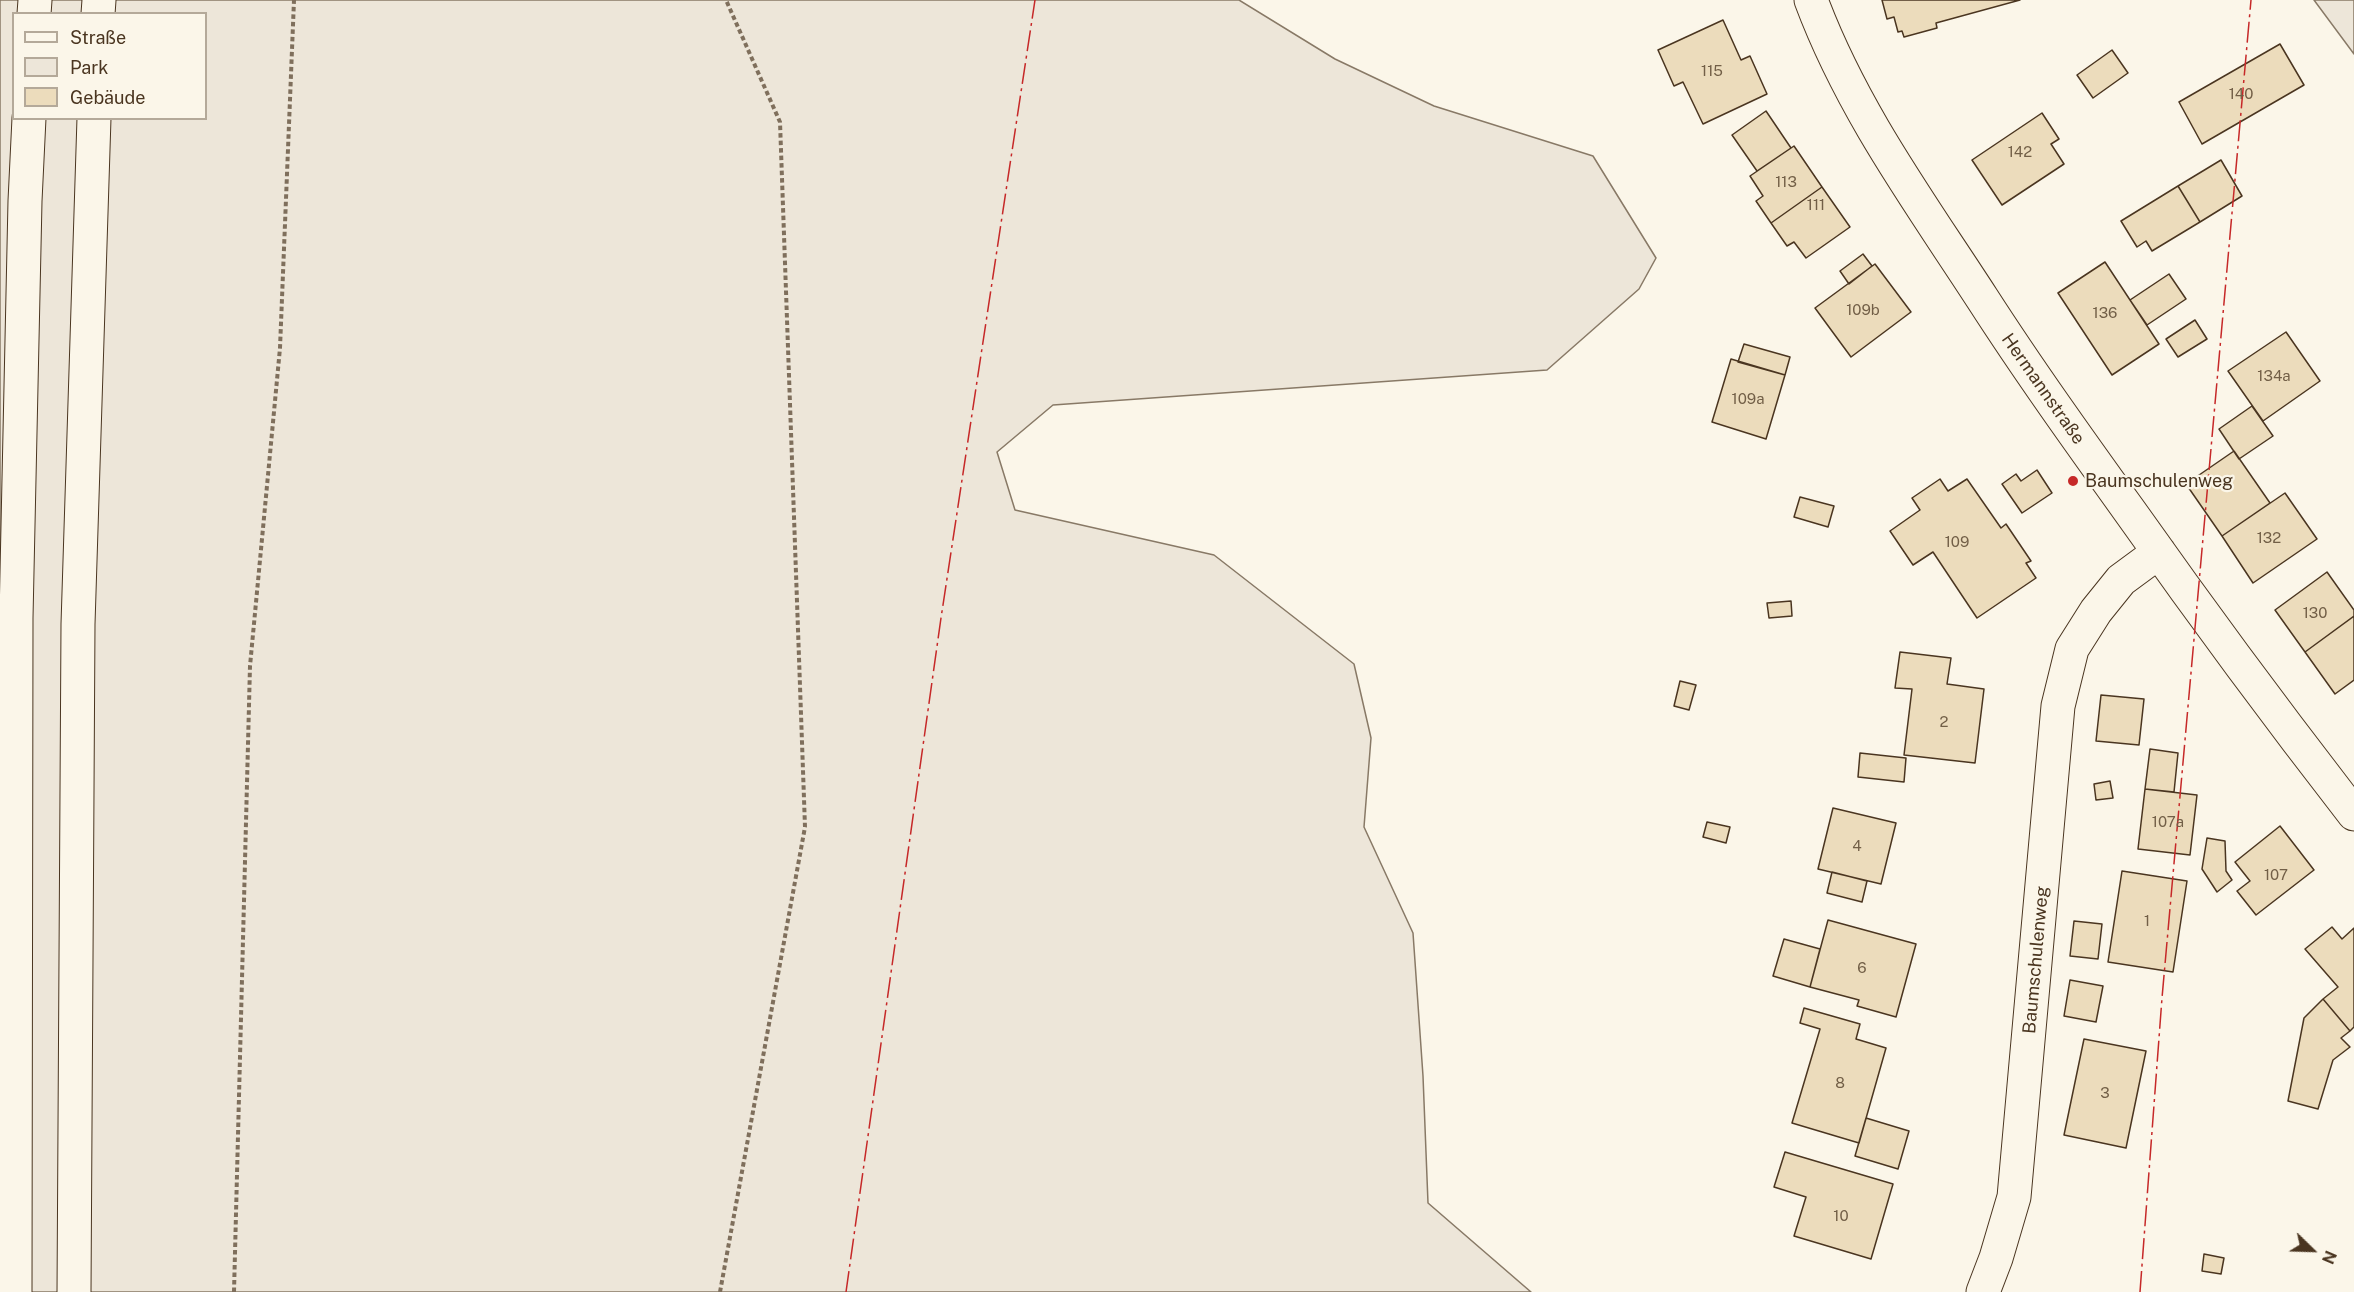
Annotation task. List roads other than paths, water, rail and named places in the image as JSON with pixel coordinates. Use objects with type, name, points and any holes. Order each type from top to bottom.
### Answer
[{"type":"main road","name":"Hermannstraße","points":[[1811,0],[1827,43],[1878,140],[1991,314],[2272,710],[2354,814]]},
{"type":"main road","points":[[15,1292],[16,618],[25,201],[29,120]]},
{"type":"main road","points":[[74,1292],[78,624],[94,120]]},
{"type":"main road","name":"Baumschulenweg","points":[[1983,1292],[1996,1258],[2014,1197],[2058,706],[2072,649],[2096,611],[2121,580],[2159,552]]},
{"type":"place","name":"Baumschulenweg","points":[[2073,481]]}]
